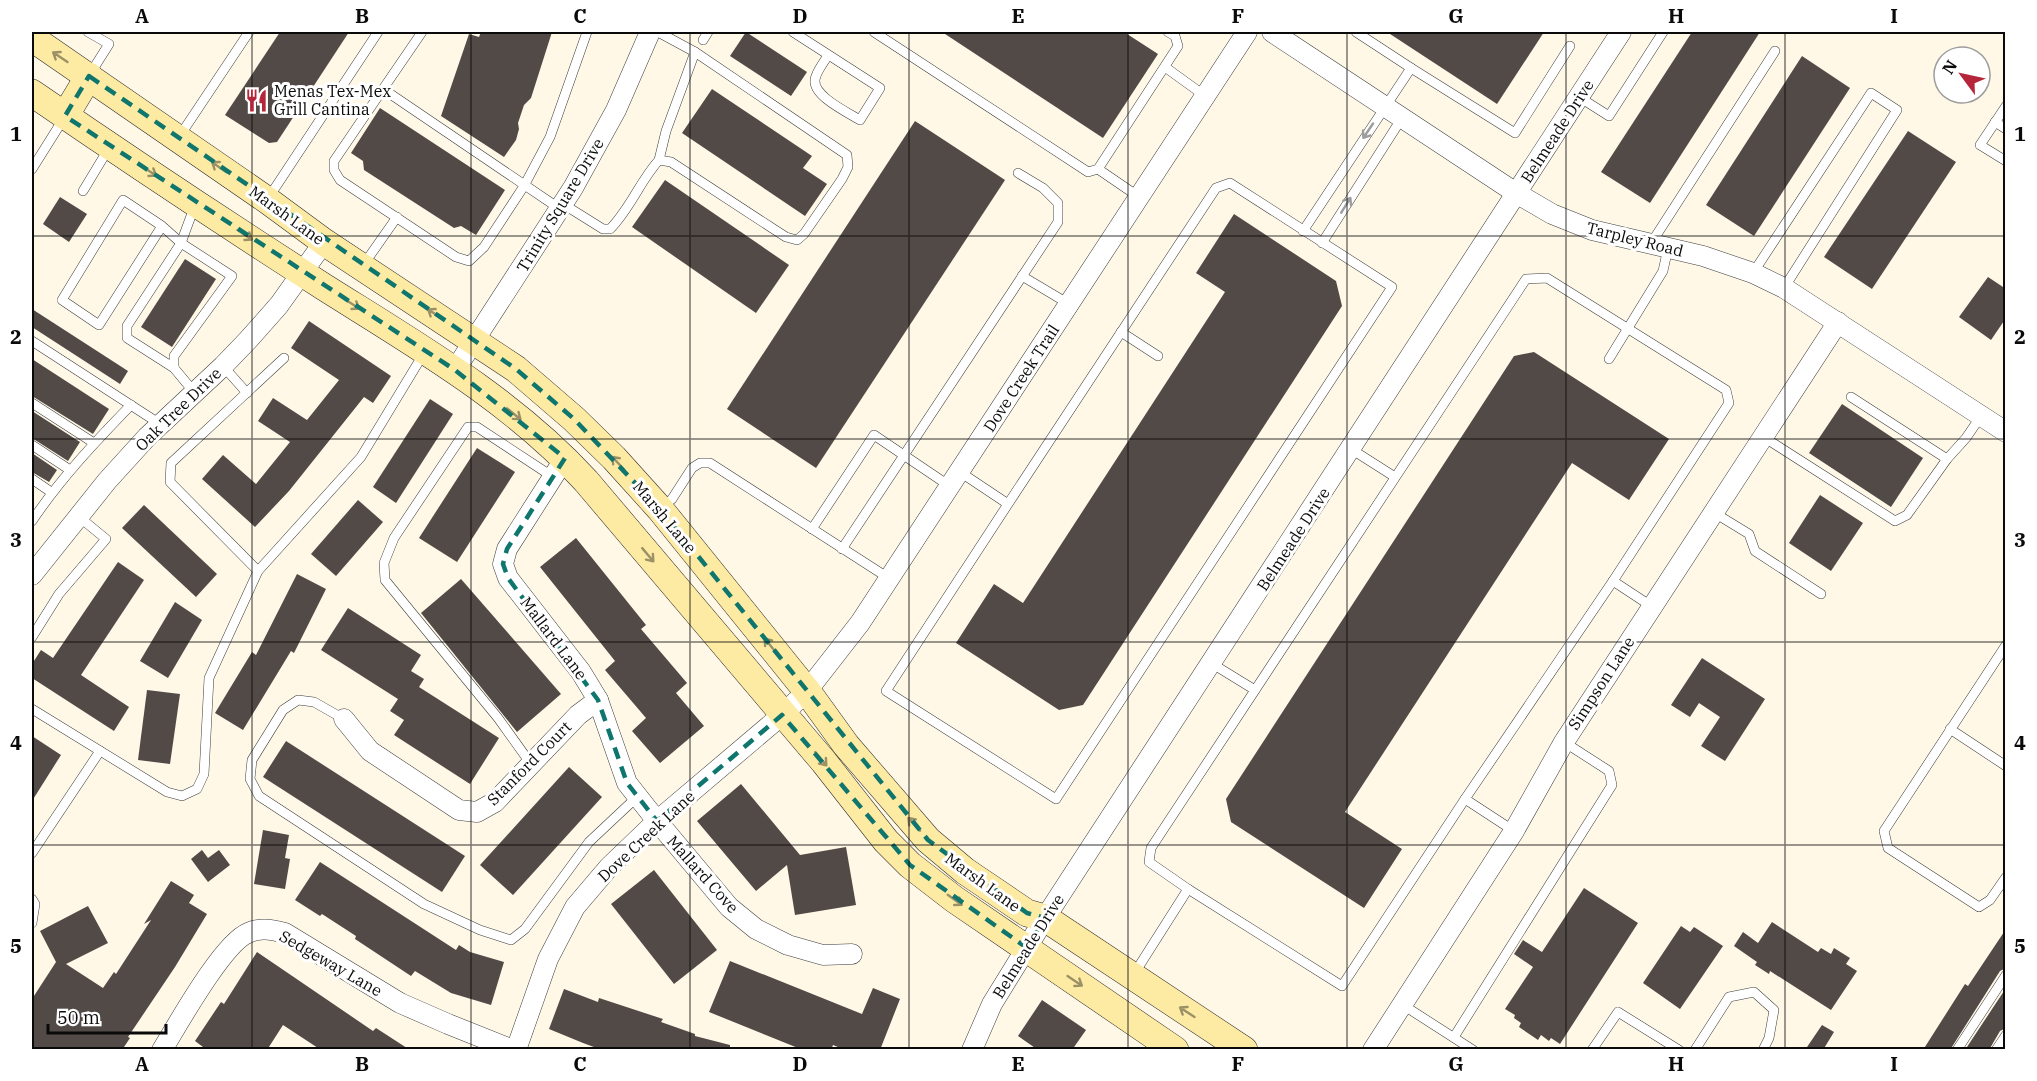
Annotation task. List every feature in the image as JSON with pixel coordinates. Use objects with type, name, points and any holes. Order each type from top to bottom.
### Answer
[{"type":"main road","name":"Marsh Lane","points":[[32,38],[324,242],[516,369],[574,419],[614,458],[660,509],[807,691],[846,745],[928,840],[965,871],[1028,914],[1046,918],[1238,1048]]},
{"type":"main road","points":[[65,116],[89,76]]},
{"type":"main road","name":"Marsh Lane","points":[[32,93],[488,393],[559,468],[782,715],[824,762],[886,841],[910,865],[954,900],[1175,1050]]},
{"type":"street","name":"Trinity Square Drive","points":[[454,370],[561,207],[616,110],[650,32]]},
{"type":"street","name":"Dove Creek Trail","points":[[782,715],[807,691],[890,580],[1247,32]]},
{"type":"street","name":"Tarpley Road","points":[[1275,32],[1516,194],[1552,214],[1592,230],[1703,256],[1753,273],[1784,288],[2006,432]]},
{"type":"street","name":"Belmeade Drive","points":[[972,1050],[992,1004],[1046,918],[1621,32]]},
{"type":"street","name":"Oak Tree Drive","points":[[32,575],[107,481],[160,424],[223,366],[279,305],[324,242]]},
{"type":"street","name":"Simpson Lane","points":[[1373,1050],[1514,831],[1563,742],[1838,322]]},
{"type":"street","name":"Mallard Lane","points":[[559,468],[507,549],[503,564],[508,578],[581,672],[598,700],[627,783],[657,822]]},
{"type":"street","name":"Stanford Court","points":[[344,719],[370,751],[459,810],[477,812],[495,802],[578,715],[598,700]]},
{"type":"street","name":"Dove Creek Lane","points":[[515,1050],[548,959],[575,907],[609,867],[657,822],[782,715]]},
{"type":"street","name":"Mallard Cove","points":[[657,822],[729,907],[756,929],[788,945],[823,955],[852,954]]},
{"type":"street","name":"Sedgeway Lane","points":[[162,1050],[225,951],[246,933],[264,928],[285,933],[400,1003],[515,1050]]},
{"type":"lane","points":[[88,32],[109,44],[89,76]]},
{"type":"lane","points":[[178,138],[249,32]]},
{"type":"lane","points":[[267,200],[378,32]]},
{"type":"lane","points":[[422,32],[334,161],[334,170],[340,180],[456,257],[469,261],[484,247],[524,186],[550,137],[587,32]]},
{"type":"lane","points":[[658,32],[696,52],[834,145],[847,155],[848,167],[819,213],[804,234],[796,240],[779,232],[671,162],[659,160]]},
{"type":"lane","points":[[793,32],[880,88],[860,120],[817,91],[814,84],[816,75],[828,55]]},
{"type":"lane","points":[[874,32],[1088,172],[1098,169],[1178,46],[1175,36],[1168,32]]},
{"type":"lane","points":[[1356,32],[1515,133],[1570,45]]},
{"type":"lane","points":[[1579,97],[1609,116],[1664,32]]},
{"type":"lane","points":[[1609,359],[1663,271],[1659,246],[1775,51]]},
{"type":"lane","points":[[383,89],[524,186],[603,229],[610,229],[620,219],[648,173],[659,160],[666,131],[696,52]]},
{"type":"lane","points":[[1165,68],[1205,96]]},
{"type":"lane","points":[[1303,231],[1411,68]]},
{"type":"lane","points":[[1753,273],[1871,93],[1897,110],[1784,288]]},
{"type":"lane","points":[[2006,106],[1980,145],[2006,161]]},
{"type":"lane","points":[[32,169],[65,116]]},
{"type":"lane","points":[[1322,243],[1402,118]]},
{"type":"lane","points":[[1995,122],[2006,129]]},
{"type":"lane","points":[[83,191],[111,146]]},
{"type":"lane","points":[[1098,169],[1139,197]]},
{"type":"lane","points":[[842,549],[1058,222],[1058,203],[1043,188],[1018,173]]},
{"type":"lane","points":[[1230,183],[1303,231],[1392,287],[1056,799],[886,692],[1216,188],[1230,183]]},
{"type":"lane","points":[[162,226],[99,325],[62,300],[123,200],[162,226],[181,243],[232,276],[174,356],[174,368]]},
{"type":"lane","points":[[194,392],[174,368],[127,338],[127,326],[181,243],[196,202]]},
{"type":"lane","points":[[363,266],[397,217]]},
{"type":"lane","points":[[1023,276],[1069,304]]},
{"type":"lane","points":[[1547,278],[1726,390],[1729,403],[1342,986],[1149,862],[1151,848],[1395,477],[1526,279],[1547,278]]},
{"type":"lane","points":[[1121,332],[1158,356]]},
{"type":"lane","points":[[32,341],[160,424]]},
{"type":"lane","points":[[32,708],[167,792],[182,796],[197,789],[204,774],[209,678],[258,572],[361,457],[425,351]]},
{"type":"lane","points":[[258,572],[170,482],[171,463],[284,358]]},
{"type":"lane","points":[[223,366],[247,393]]},
{"type":"lane","points":[[1851,397],[1947,459]]},
{"type":"lane","points":[[32,403],[94,443]]},
{"type":"lane","points":[[32,518],[70,470],[131,405]]},
{"type":"lane","points":[[1762,436],[1895,521],[1906,515],[1981,416]]},
{"type":"lane","points":[[531,764],[498,718],[385,580],[383,571],[394,538],[468,427],[477,428],[559,468]]},
{"type":"lane","points":[[812,529],[874,435],[903,456],[989,491],[1008,504]]},
{"type":"lane","points":[[32,445],[70,470]]},
{"type":"lane","points":[[1351,449],[1395,477]]},
{"type":"lane","points":[[660,509],[672,499],[692,468],[700,463],[711,463],[890,580]]},
{"type":"lane","points":[[32,479],[51,492]]},
{"type":"lane","points":[[1713,512],[1749,534],[1755,551],[1821,594]]},
{"type":"lane","points":[[32,637],[59,594],[106,539],[78,516]]},
{"type":"lane","points":[[1613,581],[1651,606]]},
{"type":"lane","points":[[2006,645],[1884,831],[1888,848],[1979,907],[1990,900],[2006,877]]},
{"type":"lane","points":[[1211,663],[1255,690]]},
{"type":"lane","points":[[344,719],[314,702],[298,700],[283,710],[252,760],[250,779],[259,796],[424,904],[480,930],[511,940],[525,929],[589,842],[638,796]]},
{"type":"lane","points":[[1950,729],[2006,766]]},
{"type":"lane","points":[[1454,1037],[1612,785],[1609,771],[1563,742]]},
{"type":"lane","points":[[32,853],[100,751]]},
{"type":"lane","points":[[1465,799],[1514,831]]},
{"type":"lane","points":[[1133,976],[1188,889]]},
{"type":"lane","points":[[32,899],[35,904],[32,923]]},
{"type":"lane","points":[[1957,1050],[2006,975]]},
{"type":"lane","points":[[1695,1050],[1730,997],[1754,992],[1774,1010],[1770,1038],[1763,1050]]},
{"type":"lane","points":[[1403,1005],[1473,1050]]},
{"type":"lane","points":[[1592,1050],[1618,1012],[1679,1050]]},
{"type":"lane","points":[[1996,1050],[2006,1035]]},
{"type":"highlighted area","points":[[89,76],[516,369],[574,419],[660,509],[928,840],[1027,913],[1045,918],[1027,948],[910,865],[782,715],[657,821],[627,783],[598,700],[508,578],[503,564],[507,549],[565,458],[455,370],[65,116]]},
{"type":"building","points":[[280,32],[349,32],[277,142],[269,143],[225,115]]},
{"type":"building","points":[[481,32],[552,32],[531,98],[524,105],[518,123],[516,140],[504,157],[441,116],[469,34],[479,37]]},
{"type":"building","points":[[746,32],[807,72],[791,96],[730,56]]},
{"type":"building","points":[[942,32],[1124,32],[1158,54],[1103,138]]},
{"type":"building","points":[[1387,32],[1544,32],[1497,104]]},
{"type":"building","points":[[1692,32],[1760,32],[1650,203],[1601,172]]},
{"type":"building","points":[[1802,56],[1850,88],[1754,236],[1706,205]]},
{"type":"building","points":[[712,89],[812,156],[803,168],[827,184],[805,216],[682,133]]},
{"type":"building","points":[[380,108],[505,190],[476,235],[461,226],[454,228],[364,170],[363,161],[351,153]]},
{"type":"building","points":[[915,121],[1005,180],[816,468],[727,409]]},
{"type":"building","points":[[1908,131],[1956,162],[1872,289],[1824,257]]},
{"type":"building","points":[[665,180],[789,265],[756,313],[632,227]]},
{"type":"building","points":[[60,197],[87,214],[69,242],[43,224]]},
{"type":"building","points":[[1234,214],[1336,281],[1342,306],[1083,705],[1059,710],[956,643],[994,584],[1023,603],[1225,292],[1196,273]]},
{"type":"building","points":[[185,259],[216,279],[172,347],[141,327]]},
{"type":"building","points":[[1988,277],[2006,289],[2006,318],[1991,340],[1959,317]]},
{"type":"building","points":[[32,309],[128,371],[120,384],[32,327]]},
{"type":"building","points":[[309,321],[391,376],[373,403],[364,397],[289,491],[255,527],[202,479],[223,455],[256,484],[290,442],[258,421],[273,398],[307,420],[339,380],[291,348]]},
{"type":"building","points":[[1534,352],[1669,439],[1629,500],[1572,463],[1345,812],[1402,849],[1364,908],[1231,822],[1226,799],[1514,356]]},
{"type":"building","points":[[32,359],[109,409],[93,434],[32,396]]},
{"type":"building","points":[[430,399],[453,414],[396,503],[373,487]]},
{"type":"building","points":[[1842,404],[1923,458],[1891,507],[1809,453]]},
{"type":"building","points":[[32,411],[80,442],[68,461],[32,438]]},
{"type":"building","points":[[477,448],[515,472],[457,562],[419,538]]},
{"type":"building","points":[[32,453],[57,470],[49,482],[32,472]]},
{"type":"building","points":[[1820,495],[1863,523],[1831,571],[1789,543]]},
{"type":"building","points":[[358,500],[383,522],[336,576],[311,554]]},
{"type":"building","points":[[144,505],[217,574],[196,597],[122,528]]},
{"type":"building","points":[[576,538],[646,625],[641,629],[687,683],[676,693],[704,726],[660,763],[632,731],[646,718],[605,670],[615,661],[540,567]]},
{"type":"building","points":[[118,562],[144,580],[81,675],[129,707],[114,731],[32,678],[32,664],[41,650],[53,658]]},
{"type":"building","points":[[297,574],[326,589],[294,653],[291,651],[243,730],[215,713],[252,652],[256,655]]},
{"type":"building","points":[[461,579],[561,694],[517,732],[421,613]]},
{"type":"building","points":[[175,602],[202,620],[168,678],[140,661]]},
{"type":"building","points":[[348,608],[421,655],[411,671],[424,679],[419,687],[499,738],[470,784],[394,735],[404,720],[390,711],[398,699],[321,650]]},
{"type":"building","points":[[1702,658],[1765,699],[1725,761],[1701,746],[1720,717],[1699,703],[1690,717],[1671,705]]},
{"type":"building","points":[[147,690],[180,694],[170,764],[138,760]]},
{"type":"building","points":[[32,736],[61,755],[32,801]]},
{"type":"building","points":[[286,741],[465,856],[442,892],[263,777]]},
{"type":"building","points":[[569,767],[602,797],[513,895],[480,865]]},
{"type":"building","points":[[741,784],[800,855],[846,847],[856,905],[795,915],[787,865],[756,891],[697,821]]},
{"type":"building","points":[[263,830],[289,835],[285,858],[290,859],[285,889],[254,884]]},
{"type":"building","points":[[202,850],[208,858],[219,850],[230,865],[208,882],[191,859]]},
{"type":"building","points":[[320,862],[456,950],[459,945],[470,952],[504,962],[491,1005],[451,993],[415,971],[411,976],[355,939],[356,936],[295,900]]},
{"type":"building","points":[[654,870],[717,950],[674,984],[611,904]]},
{"type":"building","points":[[171,881],[194,895],[189,903],[207,914],[128,1037],[130,1038],[122,1050],[32,1050],[32,999],[56,962],[40,931],[88,906],[108,943],[66,964],[103,988],[114,972],[116,974],[151,920],[144,924]]},
{"type":"building","points":[[1584,888],[1638,923],[1560,1044],[1551,1038],[1549,1041],[1541,1035],[1538,1040],[1519,1027],[1521,1023],[1514,1018],[1515,1015],[1505,1009],[1533,967],[1514,954],[1523,940],[1542,952]]},
{"type":"building","points":[[1772,922],[1818,952],[1821,948],[1831,954],[1834,948],[1850,958],[1846,964],[1857,971],[1831,1010],[1770,971],[1769,974],[1755,965],[1757,962],[1734,946],[1743,932],[1758,943]]},
{"type":"building","points":[[1681,926],[1690,932],[1694,927],[1723,946],[1680,1009],[1643,983]]},
{"type":"building","points":[[2006,929],[2006,968],[2000,971],[1950,1050],[1923,1050],[1965,984],[1968,986]]},
{"type":"building","points":[[257,952],[373,1031],[376,1028],[410,1050],[321,1050],[283,1025],[267,1050],[207,1050],[195,1041],[221,1002],[224,1004]]},
{"type":"building","points":[[730,961],[862,1014],[873,988],[900,999],[880,1050],[845,1050],[833,1045],[831,1050],[803,1050],[709,1012]]},
{"type":"building","points":[[2006,988],[2006,1028],[2000,1031],[1989,1050],[1965,1050]]},
{"type":"building","points":[[564,989],[598,1002],[599,998],[663,1019],[661,1022],[695,1034],[695,1036],[730,1045],[730,1050],[602,1050],[549,1029]]},
{"type":"building","points":[[1042,1000],[1086,1030],[1072,1050],[1038,1050],[1018,1036]]},
{"type":"building","points":[[1822,1025],[1834,1032],[1823,1050],[1805,1050]]},
{"type":"place","name":"Menas Tex-Mex Grill Cantina","points":[[256,100]]}]
